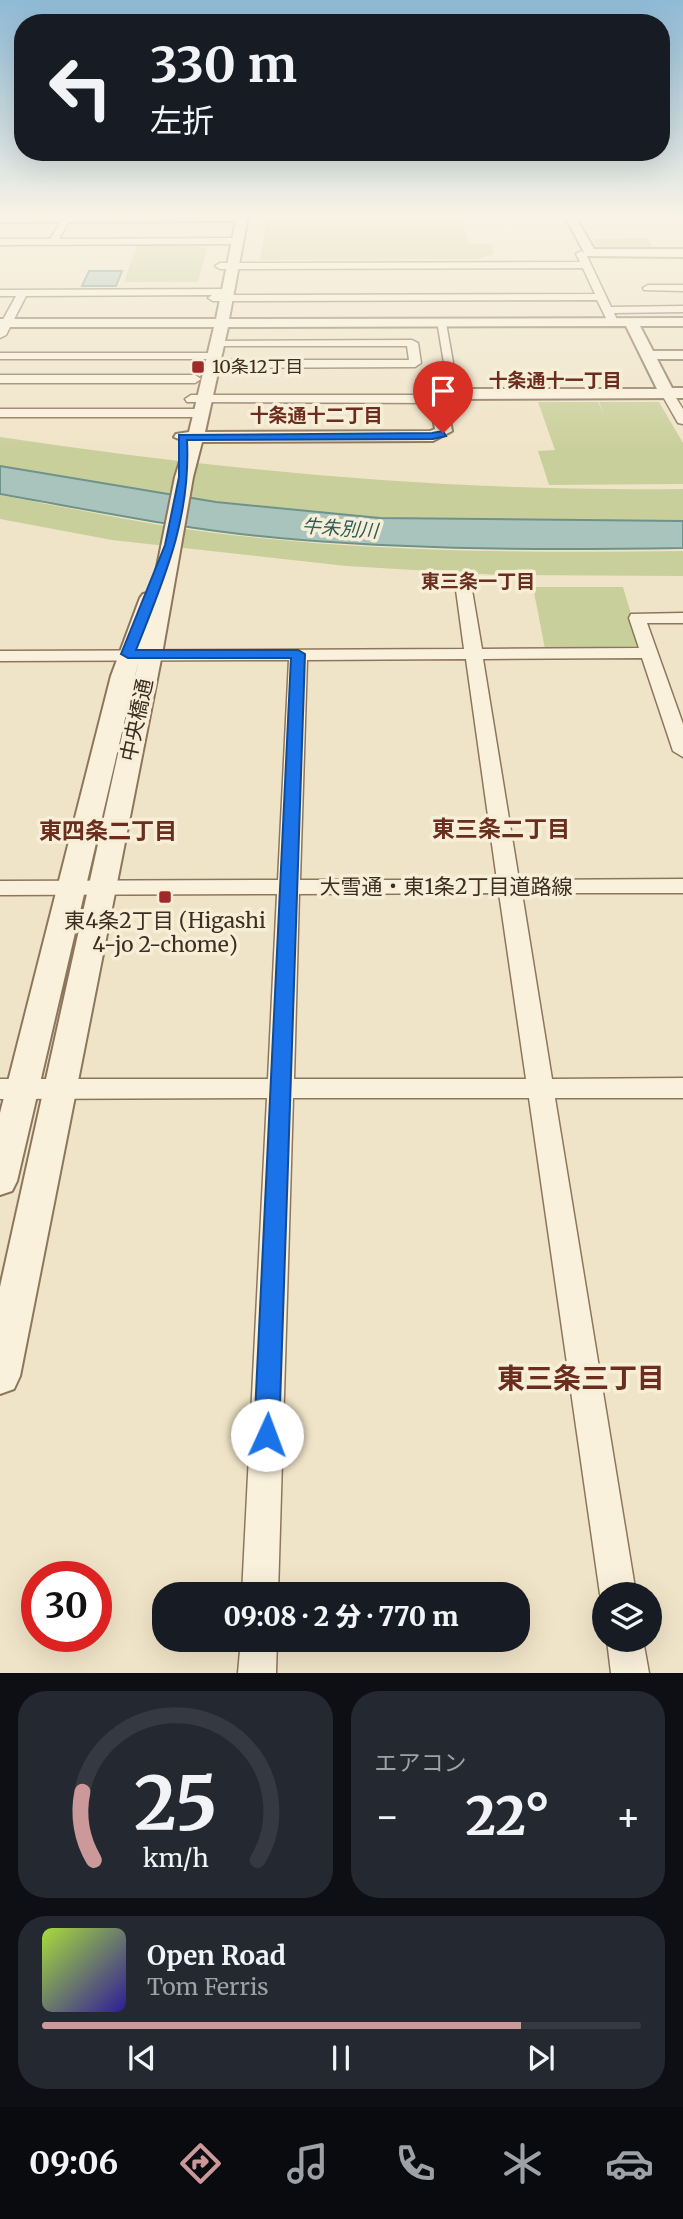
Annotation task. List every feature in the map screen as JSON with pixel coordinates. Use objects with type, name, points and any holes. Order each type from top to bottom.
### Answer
[{"type":"street","points":[[2,327],[22,294]]},
{"type":"street","points":[[160,294],[246,294]]},
{"type":"street","points":[[366,294],[599,297]]},
{"type":"street","points":[[598,294],[609,316],[631,322],[683,322]]},
{"type":"street","points":[[197,406],[195,379],[200,356],[215,323],[221,295]]},
{"type":"street","points":[[2,327],[441,323],[609,316],[683,309]]},
{"type":"street","points":[[631,322],[675,393],[683,420]]},
{"type":"street","points":[[171,545],[189,437],[216,355],[215,323]]},
{"type":"street","points":[[441,323],[455,393]]},
{"type":"street","points":[[0,356],[200,356],[216,355],[412,343],[415,363],[216,355]]},
{"type":"street","points":[[649,355],[683,355]]},
{"type":"street","points":[[0,379],[195,379]]},
{"type":"street","points":[[189,437],[436,436],[444,430],[438,400],[442,394],[675,393]]},
{"type":"street","points":[[0,413],[438,400]]},
{"type":"street","name":"中央橋通","points":[[0,1376],[60,1089],[86,888],[140,654],[171,545]]},
{"type":"street","points":[[464,590],[616,1582]]},
{"type":"street","points":[[682,746],[638,618],[683,618]]},
{"type":"street","points":[[0,656],[649,653]]},
{"type":"street","points":[[260,1582],[298,654]]},
{"type":"street","name":"大雪通・東1条2丁目道路線","points":[[0,888],[683,887]]},
{"type":"street","name":"中央橋通","points":[[0,1181],[11,1089],[86,888]]},
{"type":"street","points":[[11,1089],[683,1088]]},
{"type":"street","points":[[257,1673],[258,1652]]},
{"type":"street","points":[[627,1652],[630,1673]]},
{"type":"green space","points":[[538,402],[598,402],[604,415],[599,402],[659,402],[683,443],[683,484],[549,485],[538,451],[555,450]]},
{"type":"green space","points":[[0,437],[170,460],[340,477],[511,487],[683,489],[683,521],[380,518],[216,502],[0,466]]},
{"type":"green space","points":[[0,495],[188,529],[332,544],[507,551],[683,551],[683,576],[499,575],[346,566],[112,540],[0,519]]},
{"type":"green space","points":[[533,587],[623,587],[642,650],[545,649]]},
{"type":"water","name":"牛朱別川","points":[[0,466],[216,502],[380,518],[683,521],[683,548],[430,547],[329,542],[209,530],[0,494]]},
{"type":"place","name":"10条12丁目","points":[[198,367]]},
{"type":"place","name":"東4条2丁目 (Higashi 4-jo 2-chome)","points":[[165,897]]},
{"type":"district","name":"十条通十一丁目","points":[[555,380]]},
{"type":"district","name":"十条通十二丁目","points":[[316,415]]},
{"type":"district","name":"東三条一丁目","points":[[478,581]]},
{"type":"district","name":"東三条二丁目","points":[[501,829]]},
{"type":"district","name":"東四条二丁目","points":[[108,831]]},
{"type":"district","name":"東三条三丁目","points":[[581,1378]]},
{"type":"route","points":[[267,1435],[298,654],[128,654],[171,545],[184,477],[182,437],[433,436],[443,433]]}]
